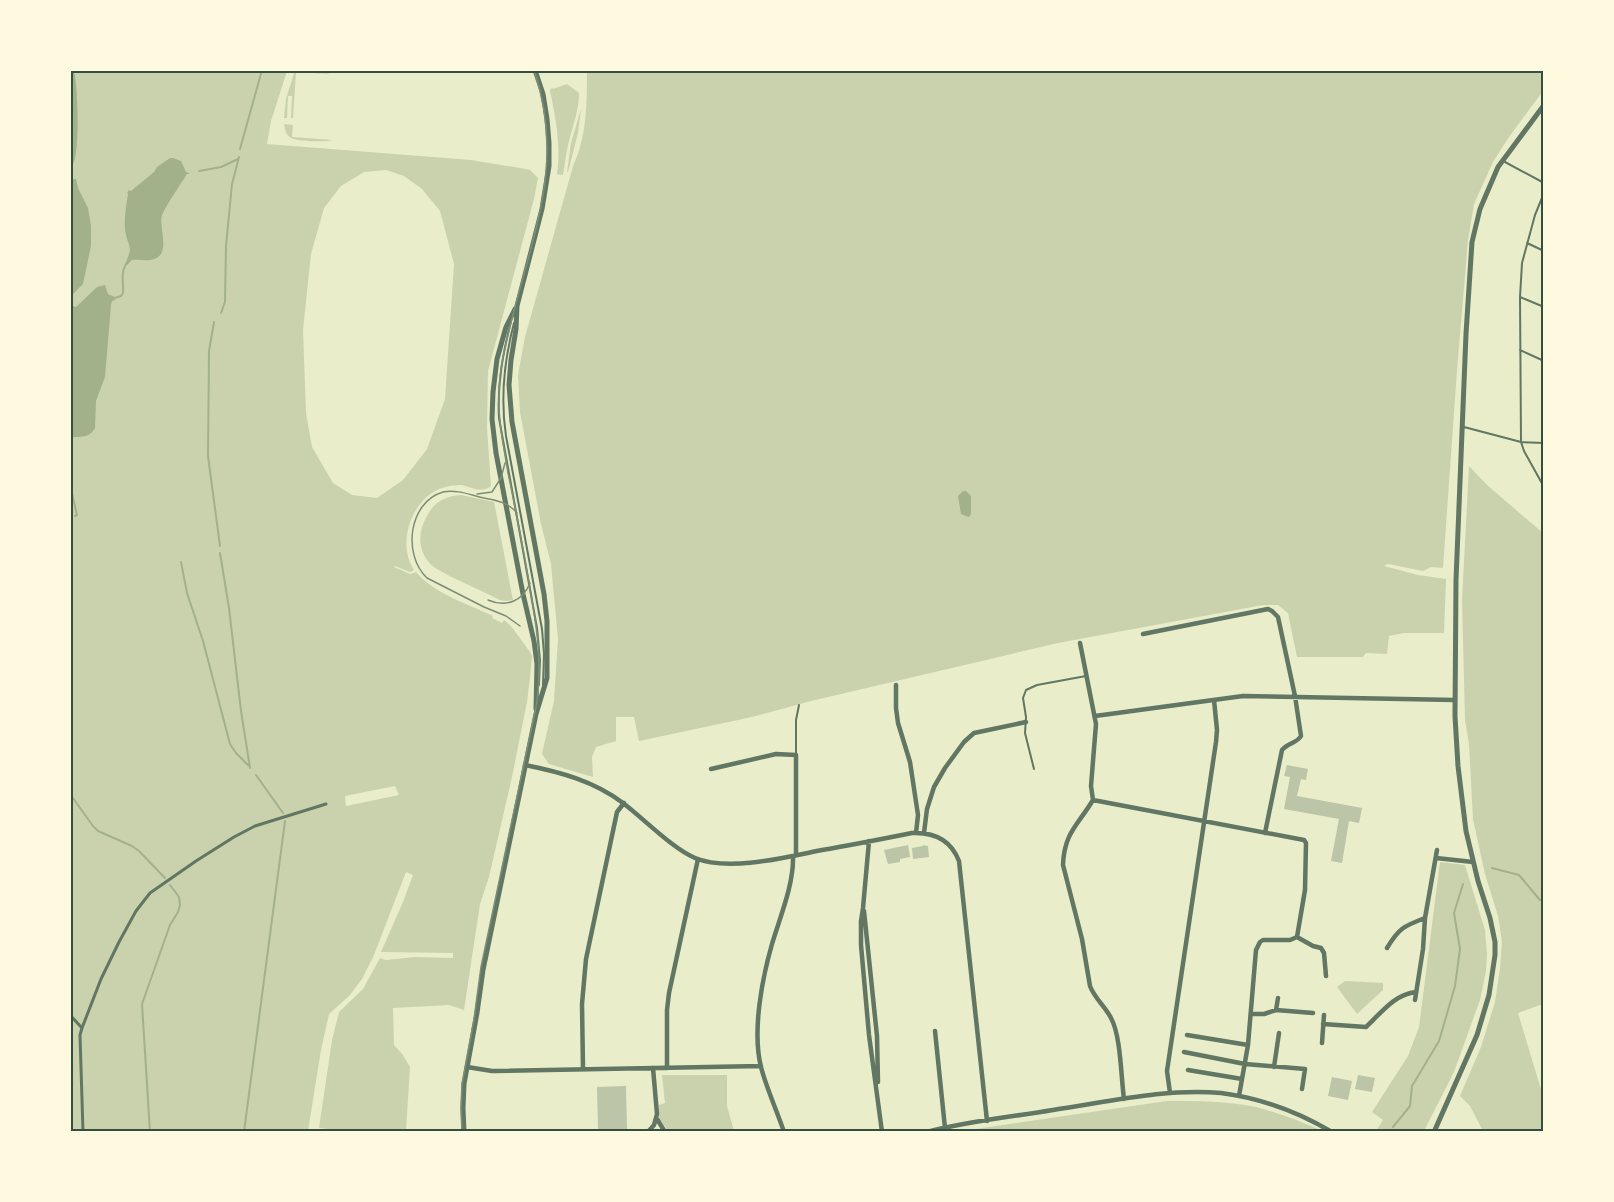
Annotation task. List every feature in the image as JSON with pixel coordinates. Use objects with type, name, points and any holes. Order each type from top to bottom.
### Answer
[{"type":"street","points":[[536,70],[548,126],[549,170],[542,209],[517,306],[506,327],[496,367],[492,422],[523,594],[534,641],[538,703]]},
{"type":"street","points":[[1434,1131],[1477,1035],[1495,966],[1495,942],[1490,918],[1466,831],[1459,776],[1455,700],[1456,580],[1472,242],[1479,209],[1491,180],[1502,160],[1544,105]]},
{"type":"street","points":[[464,1131],[463,1094],[484,960],[538,703],[547,676],[547,615],[513,430],[510,402],[510,371],[516,329],[515,313]]},
{"type":"street","points":[[1143,634],[1268,609],[1278,617],[1301,736],[1299,740],[1286,745],[1282,750],[1265,833]]},
{"type":"street","points":[[1080,643],[1095,716],[1096,731],[1091,786],[1093,800],[1070,833],[1063,853],[1063,865],[1082,939],[1090,986],[1112,1018],[1117,1036],[1124,1099]]},
{"type":"street","points":[[896,686],[898,723],[910,762],[918,815],[916,833]]},
{"type":"street","points":[[1095,716],[1243,696],[1455,700]]},
{"type":"street","points":[[1170,1093],[1167,1071],[1216,742],[1214,700]]},
{"type":"street","points":[[924,833],[927,809],[934,787],[964,742],[974,734],[1026,722]]},
{"type":"street","points":[[711,769],[776,754],[796,755],[793,871],[763,985],[758,1038],[761,1066],[784,1131]]},
{"type":"street","points":[[525,765],[579,779],[602,789],[624,803],[676,846],[698,860],[743,863],[916,833],[938,837],[951,846],[959,861],[987,1121]]},
{"type":"street","points":[[1093,800],[1304,840],[1307,847],[1305,890],[1297,937]]},
{"type":"street","points":[[583,1069],[582,1004],[586,959],[616,812],[624,803]]},
{"type":"street","points":[[83,1131],[80,1035],[101,979],[136,911],[150,893],[234,837],[255,826],[326,804]]},
{"type":"street","points":[[869,841],[863,908],[877,1036],[878,1082],[876,1086],[882,1131]]},
{"type":"street","points":[[1415,1000],[1425,918],[1437,850]]},
{"type":"street","points":[[1436,858],[1473,862]]},
{"type":"street","points":[[667,1068],[669,993],[698,860]]},
{"type":"street","points":[[1387,948],[1400,929],[1425,918]]},
{"type":"street","points":[[1297,937],[1321,948],[1324,953],[1326,976]]},
{"type":"street","points":[[1239,1096],[1248,1045],[1257,946],[1268,939],[1290,940],[1297,937]]},
{"type":"street","points":[[1323,1024],[1366,1027],[1395,1000],[1406,994],[1416,993]]},
{"type":"street","points":[[1276,1010],[1278,998]]},
{"type":"street","points":[[1251,1014],[1264,1014],[1276,1010],[1314,1014]]},
{"type":"street","points":[[70,1015],[82,1028]]},
{"type":"street","points":[[1322,1043],[1324,1015]]},
{"type":"street","points":[[935,1031],[945,1128]]},
{"type":"street","points":[[1274,1067],[1279,1033]]},
{"type":"street","points":[[1187,1035],[1248,1045]]},
{"type":"street","points":[[1184,1052],[1245,1064],[1305,1069],[1302,1089]]},
{"type":"street","points":[[467,1067],[492,1071],[761,1066]]},
{"type":"street","points":[[653,1068],[657,1119],[665,1131]]},
{"type":"street","points":[[1188,1070],[1242,1079]]},
{"type":"street","points":[[927,1131],[1124,1099],[1170,1093],[1204,1092],[1266,1102],[1294,1112],[1332,1131]]},
{"type":"street","points":[[648,1131],[657,1119]]},
{"type":"lane","points":[[1502,160],[1544,183]]},
{"type":"lane","points":[[1544,193],[1535,215],[1522,263],[1520,297],[1521,442],[1544,487]]},
{"type":"lane","points":[[1527,243],[1544,251]]},
{"type":"lane","points":[[1520,297],[1544,307]]},
{"type":"lane","points":[[1520,350],[1544,361]]},
{"type":"lane","points":[[1463,426],[1521,442],[1544,443]]},
{"type":"lane","points":[[1034,770],[1025,733],[1023,698],[1026,690],[1037,685],[1087,676]]},
{"type":"lane","points":[[796,755],[796,720],[799,705]]},
{"type":"shaded area","points":[[295,70],[322,71],[330,74],[296,72],[293,118],[291,118],[292,96],[288,96],[287,118],[284,118],[286,99]]},
{"type":"shaded area","points":[[70,71],[287,71],[271,121],[267,144],[471,160],[530,170],[538,178],[488,371],[487,428],[491,486],[480,490],[454,485],[431,493],[415,511],[407,535],[409,559],[414,570],[410,572],[394,567],[410,574],[416,572],[441,592],[493,616],[492,618],[502,623],[504,620],[530,652],[532,656],[527,702],[512,777],[489,877],[480,904],[464,1010],[449,1005],[393,1008],[394,1045],[410,1067],[406,1131],[352,1132],[319,1128],[332,1040],[339,1012],[363,989],[380,958],[386,960],[415,957],[453,958],[453,953],[381,952],[413,875],[406,872],[374,955],[362,979],[350,995],[329,1014],[308,1131],[71,1131]],"holes":[[[386,170],[404,176],[422,189],[440,211],[454,264],[445,399],[427,449],[403,480],[377,498],[352,495],[333,483],[312,447],[306,413],[303,330],[311,254],[324,208],[341,186],[364,172]],[[395,786],[399,795],[346,806],[345,796]]]},
{"type":"shaded area","points":[[70,71],[74,71],[77,147],[73,164],[70,164]]},
{"type":"shaded area","points":[[587,71],[1543,71],[1543,91],[1493,162],[1474,204],[1468,240],[1443,568],[1431,567],[1423,571],[1388,564],[1384,566],[1418,575],[1446,579],[1444,633],[1404,633],[1389,636],[1387,654],[1366,653],[1363,657],[1297,657],[1288,613],[1278,605],[1263,605],[1058,643],[752,717],[639,741],[634,717],[616,717],[616,741],[596,747],[592,757],[593,777],[549,764],[542,754],[554,701],[558,639],[551,564],[541,524],[520,412],[518,375],[525,337],[584,131]]},
{"type":"shaded area","points":[[567,84],[579,93],[579,99],[563,175],[557,174],[558,143],[550,91],[552,87],[553,89]]},
{"type":"shaded area","points":[[581,109],[578,133],[567,172],[571,143]]},
{"type":"shaded area","points":[[284,124],[293,125],[292,137],[333,140],[312,141],[291,138]]},
{"type":"shaded area","points":[[170,158],[181,161],[189,174],[162,215],[163,247],[161,253],[151,260],[132,260],[127,265],[125,264],[130,247],[125,230],[127,193]]},
{"type":"shaded area","points":[[73,179],[76,179],[88,208],[91,246],[83,284],[71,296],[70,186]]},
{"type":"shaded area","points":[[105,285],[108,294],[115,297],[115,300],[111,305],[105,377],[96,401],[95,428],[88,435],[71,437],[71,305],[76,307],[97,287]]},
{"type":"shaded area","points":[[1469,466],[1487,485],[1543,533],[1543,1004],[1518,1013],[1543,1096],[1543,1131],[1532,1129],[1483,1131],[1470,1106],[1460,1096],[1481,1047],[1495,1002],[1502,942],[1498,916],[1485,874],[1473,819],[1469,744],[1465,720],[1462,600]]},
{"type":"shaded area","points":[[963,491],[971,496],[969,517],[961,514],[958,496]]},
{"type":"shaded area","points":[[461,495],[494,502],[513,600],[500,600],[443,573],[431,564],[423,552],[421,530],[430,511],[441,501]]},
{"type":"shaded area","points":[[1440,862],[1465,865],[1485,930],[1486,971],[1480,1000],[1454,1072],[1424,1131],[1376,1131],[1383,1120],[1372,1112],[1408,1056],[1419,1027]]},
{"type":"shaded area","points":[[1345,981],[1383,983],[1383,990],[1357,1014],[1337,987]]},
{"type":"shaded area","points":[[662,1075],[727,1075],[727,1106],[734,1131],[668,1131],[659,1118],[659,1105],[665,1103]]},
{"type":"shaded area","points":[[1167,1101],[1223,1102],[1256,1107],[1322,1131],[962,1131]]},
{"type":"building","points":[[1287,765],[1308,769],[1306,780],[1301,779],[1297,796],[1362,808],[1359,823],[1349,821],[1342,863],[1331,861],[1339,819],[1284,809],[1290,777],[1284,776]]},
{"type":"building","points":[[908,845],[910,857],[888,864],[884,850]]},
{"type":"building","points":[[928,846],[929,857],[913,859],[912,848]]},
{"type":"building","points":[[1358,1075],[1375,1078],[1372,1092],[1355,1089]]},
{"type":"building","points":[[1332,1077],[1352,1081],[1348,1100],[1328,1096]]},
{"type":"building","points":[[626,1086],[627,1129],[598,1130],[597,1087]]},
{"type":"waterway","points":[[240,149],[262,70]]},
{"type":"waterway","points":[[221,313],[225,302],[226,246],[232,184],[239,157]]},
{"type":"waterway","points":[[199,171],[221,167],[238,159]]},
{"type":"waterway","points":[[115,298],[123,293],[123,275],[126,264]]},
{"type":"waterway","points":[[214,322],[209,351],[208,456],[220,546]]},
{"type":"waterway","points":[[70,485],[77,515],[75,516]]},
{"type":"waterway","points":[[220,553],[250,768]]},
{"type":"waterway","points":[[181,562],[187,593],[203,641],[230,744],[248,765]]},
{"type":"waterway","points":[[256,775],[283,813]]},
{"type":"waterway","points":[[70,794],[98,831],[132,846],[165,878]]},
{"type":"waterway","points":[[244,1132],[285,821]]},
{"type":"waterway","points":[[1492,868],[1519,875],[1540,900],[1544,901]]},
{"type":"waterway","points":[[1393,1127],[1410,1106],[1412,1086],[1439,1041],[1455,986],[1460,949],[1454,913],[1463,884]]},
{"type":"waterway","points":[[150,1132],[142,1004],[170,925],[180,905],[179,897],[170,885]]},
{"type":"tram line","points":[[462,1132],[462,1084],[481,967],[538,690],[539,655],[535,622],[508,473],[499,406],[500,374],[504,353],[544,192],[547,133],[543,102],[534,70]]},
{"type":"tram line","points":[[477,494],[492,492],[501,478],[505,463]]},
{"type":"tram line","points":[[517,513],[510,506],[498,501],[458,492],[443,492],[423,506],[416,517],[412,543],[419,568],[427,578],[506,616],[520,626]]},
{"type":"tram line","points":[[488,600],[501,603],[513,601],[523,594],[530,583]]}]
